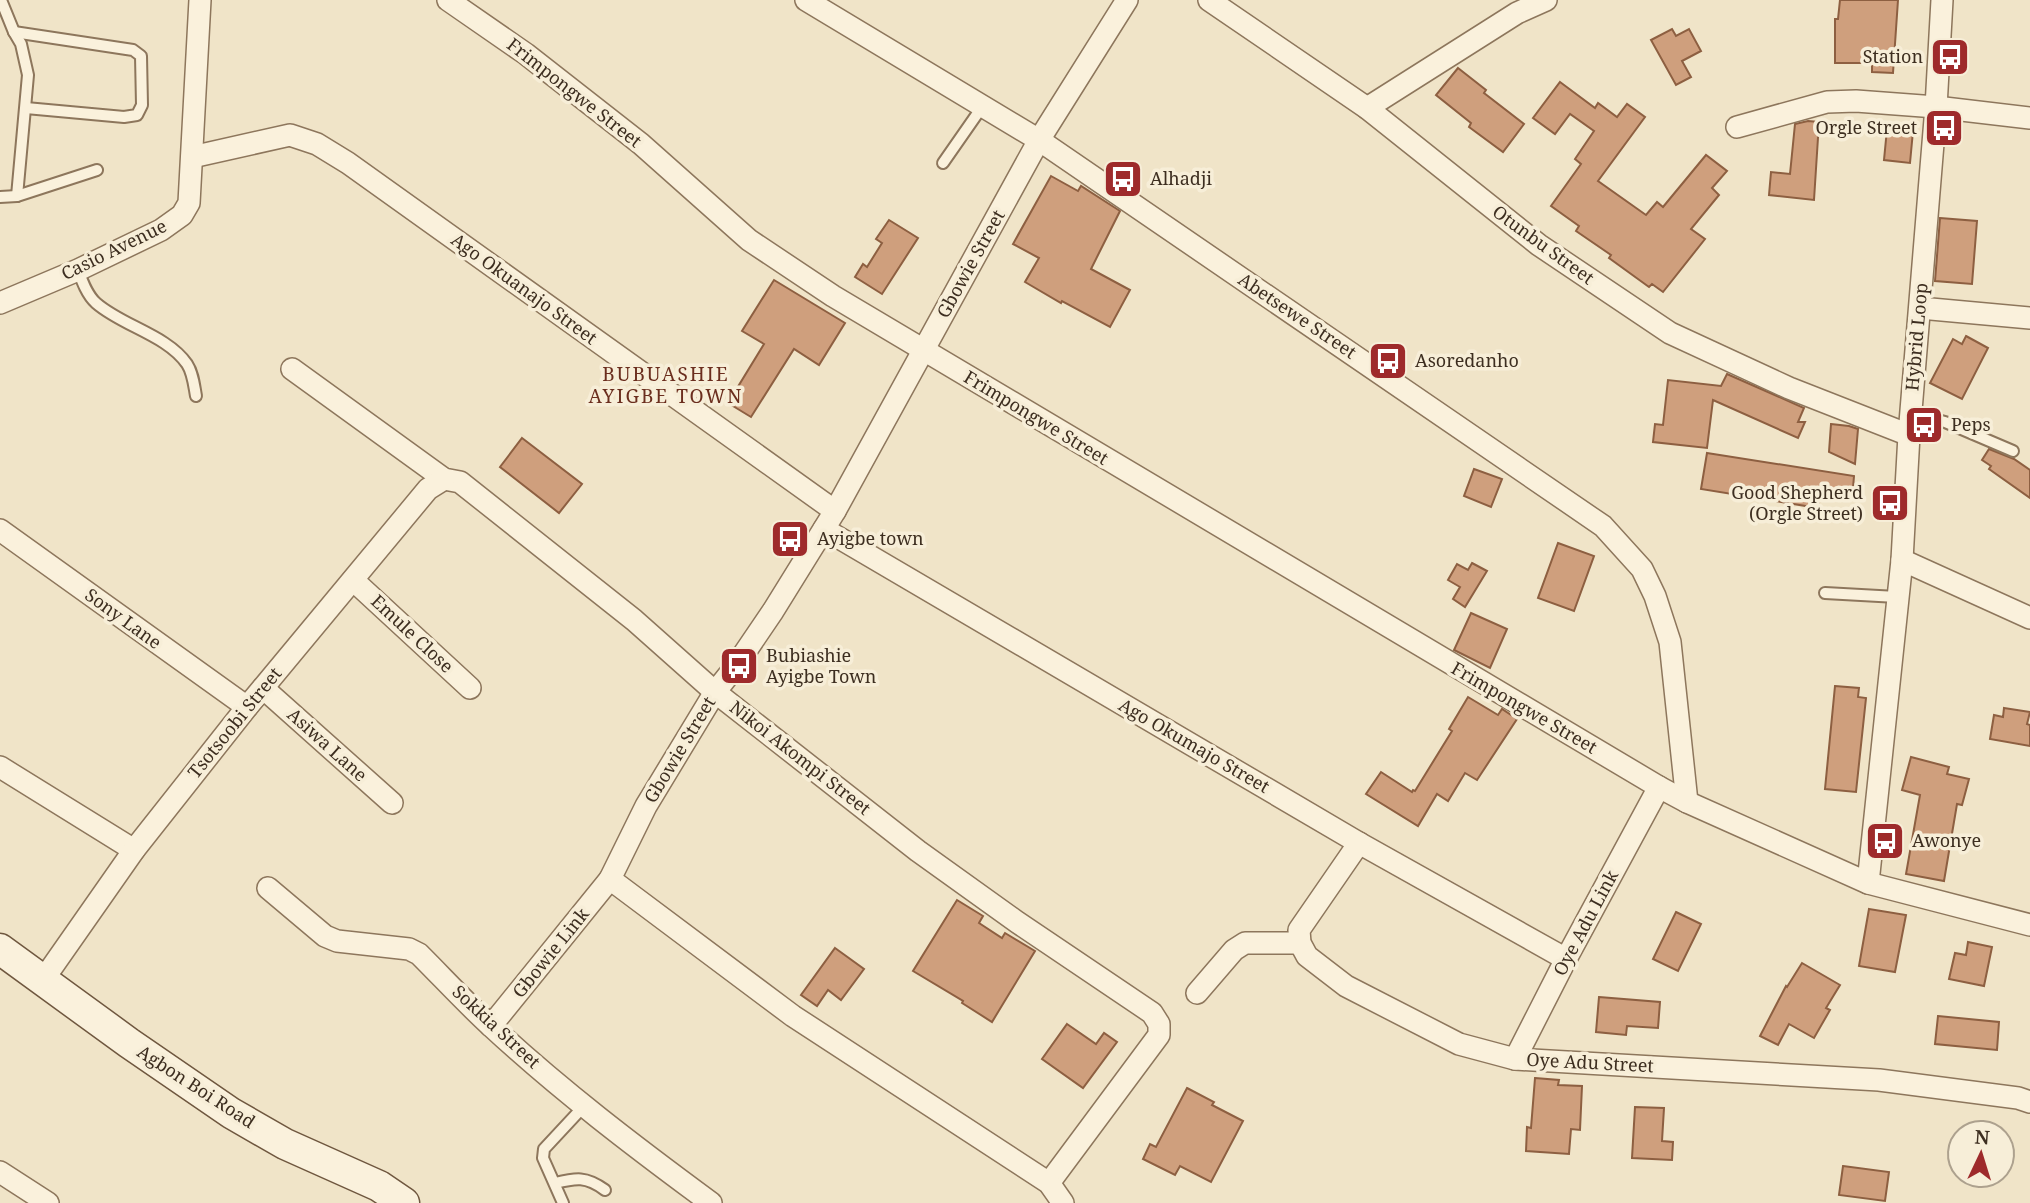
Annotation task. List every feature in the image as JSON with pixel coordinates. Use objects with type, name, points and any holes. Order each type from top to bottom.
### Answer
[{"type":"street","name":"Casio Avenue","points":[[0,303],[78,270],[161,230],[182,215],[189,202],[200,0]]},
{"type":"street","name":"Frimpongwe Street","points":[[448,0],[526,54],[641,144],[749,240],[833,296],[1687,802]]},
{"type":"street","name":"Abetsewe Street","points":[[806,0],[1039,140],[1610,533],[1642,569],[1655,596],[1670,642],[1687,802]]},
{"type":"street","name":"Gbowie Street","points":[[610,879],[646,806],[715,692],[773,611],[829,520],[1039,140],[1127,0]]},
{"type":"street","name":"Otunbu Street","points":[[1209,0],[1367,108],[1539,245],[1671,334],[1789,388],[1909,435]]},
{"type":"street","points":[[1367,108],[1512,6],[1546,0]]},
{"type":"street","name":"Hybrid Loop","points":[[1868,883],[1902,559],[1942,0]]},
{"type":"street","points":[[1737,127],[1827,102],[1856,101],[2030,118]]},
{"type":"street","name":"Ago Okuanajo Street","points":[[192,158],[290,135],[317,144],[370,179],[829,520]]},
{"type":"street","points":[[1920,308],[2030,318]]},
{"type":"street","name":"Nikoi Akompi Street","points":[[292,369],[444,479],[460,482],[471,490],[634,620],[715,692],[918,851],[1152,1013],[1159,1024],[1159,1035],[1049,1183]]},
{"type":"street","name":"Tsotsoobi Street","points":[[43,980],[134,850],[247,707],[428,489],[444,479]]},
{"type":"street","name":"Ago Okumajo Street","points":[[829,520],[1359,843],[1566,959]]},
{"type":"street","name":"Sony Lane","points":[[0,530],[247,707]]},
{"type":"street","points":[[1902,559],[2030,618]]},
{"type":"street","name":"Emule Close","points":[[353,580],[470,688]]},
{"type":"street","name":"Asiwa Lane","points":[[263,688],[392,803]]},
{"type":"street","points":[[0,766],[134,850]]},
{"type":"street","name":"Oye Adu Link","points":[[1515,1059],[1658,787]]},
{"type":"street","points":[[1687,802],[1868,883],[2028,922]]},
{"type":"street","points":[[1197,993],[1234,950],[1245,943],[1300,943],[1299,930],[1359,843]]},
{"type":"street","points":[[610,879],[793,1016],[1049,1183],[1063,1203]]},
{"type":"street","name":"Gbowie Link","points":[[491,1026],[610,879]]},
{"type":"street","name":"Sokkia Street","points":[[268,888],[325,936],[337,941],[409,949],[419,954],[491,1026],[584,1106],[711,1203]]},
{"type":"street","name":"Oye Adu Street","points":[[1300,943],[1307,956],[1346,986],[1459,1044],[1515,1059],[1879,1080],[2018,1098],[2030,1102]]},
{"type":"street","name":"Agbon Boi Road","points":[[0,949],[231,1113],[285,1144],[379,1186],[404,1203]]},
{"type":"street","points":[[0,1172],[48,1203]]},
{"type":"lane","points":[[1,0],[21,44],[28,75],[17,196]]},
{"type":"lane","points":[[14,32],[133,50],[141,57],[142,104],[137,115],[124,117],[26,108]]},
{"type":"lane","points":[[943,163],[982,107]]},
{"type":"lane","points":[[0,198],[17,196],[97,170]]},
{"type":"lane","points":[[78,270],[84,287],[95,303],[174,350],[187,365],[196,396]]},
{"type":"lane","points":[[1911,412],[1945,422],[2013,451]]},
{"type":"lane","points":[[1825,593],[1897,597]]},
{"type":"lane","points":[[564,1203],[543,1158],[544,1149],[584,1106]]},
{"type":"lane","points":[[555,1183],[582,1179],[605,1190]]},
{"type":"building","points":[[1840,0],[1898,0],[1893,73],[1872,72],[1872,63],[1835,63],[1835,19],[1838,19]]},
{"type":"building","points":[[1672,29],[1676,36],[1689,29],[1701,51],[1682,61],[1691,77],[1676,85],[1651,40]]},
{"type":"building","points":[[1458,68],[1486,90],[1484,93],[1524,124],[1503,152],[1469,127],[1471,123],[1436,95]]},
{"type":"building","points":[[1560,82],[1595,108],[1598,103],[1617,117],[1627,104],[1645,117],[1598,181],[1646,215],[1657,202],[1663,207],[1706,155],[1727,171],[1712,188],[1719,195],[1691,229],[1705,239],[1663,292],[1652,284],[1649,287],[1609,258],[1611,255],[1576,231],[1579,226],[1551,206],[1581,164],[1575,159],[1594,131],[1570,114],[1555,134],[1533,118]]},
{"type":"building","points":[[1819,122],[1814,200],[1769,195],[1771,172],[1790,174],[1795,124]]},
{"type":"building","points":[[1887,129],[1913,131],[1910,163],[1884,160]]},
{"type":"building","points":[[1051,176],[1078,191],[1081,186],[1120,211],[1091,269],[1130,290],[1110,327],[1025,282],[1039,258],[1013,244]]},
{"type":"building","points":[[1940,218],[1977,221],[1972,284],[1935,281]]},
{"type":"building","points":[[889,220],[918,238],[882,294],[855,277],[863,264],[867,267],[882,243],[876,239]]},
{"type":"building","points":[[774,280],[845,323],[819,365],[794,349],[751,417],[728,403],[764,344],[742,331]]},
{"type":"building","points":[[1966,336],[1988,348],[1962,399],[1930,383],[1953,339],[1962,344]]},
{"type":"building","points":[[1727,374],[1804,408],[1798,422],[1805,422],[1798,438],[1713,400],[1707,448],[1653,442],[1655,424],[1663,425],[1668,380],[1721,386]]},
{"type":"building","points":[[1831,424],[1858,429],[1855,464],[1829,452]]},
{"type":"building","points":[[522,438],[582,484],[559,513],[500,467]]},
{"type":"building","points":[[1989,449],[2014,459],[2030,470],[2030,498],[1989,469],[1991,466],[1982,460]]},
{"type":"building","points":[[1707,453],[1854,476],[1852,500],[1820,497],[1818,508],[1701,489]]},
{"type":"building","points":[[1474,469],[1502,479],[1491,507],[1464,496]]},
{"type":"building","points":[[1558,543],[1594,556],[1574,611],[1538,598]]},
{"type":"building","points":[[1472,563],[1487,571],[1465,607],[1453,599],[1460,587],[1448,580],[1457,564],[1468,570]]},
{"type":"building","points":[[1471,613],[1507,629],[1490,668],[1454,650]]},
{"type":"building","points":[[1835,686],[1859,688],[1858,697],[1866,698],[1856,792],[1825,789]]},
{"type":"building","points":[[1468,697],[1498,715],[1502,709],[1517,719],[1477,780],[1465,773],[1448,801],[1437,794],[1418,826],[1366,794],[1381,772],[1412,792],[1415,791],[1452,731],[1449,729]]},
{"type":"building","points":[[2004,708],[2030,712],[2027,724],[2030,725],[2030,746],[1990,739],[1994,715],[2003,717]]},
{"type":"building","points":[[1911,757],[1949,767],[1947,774],[1969,779],[1962,805],[1957,804],[1944,881],[1906,874],[1920,795],[1902,790]]},
{"type":"building","points":[[957,900],[983,916],[979,923],[1002,938],[1005,933],[1035,951],[992,1022],[913,971]]},
{"type":"building","points":[[1869,909],[1906,915],[1895,972],[1859,966]]},
{"type":"building","points":[[1676,912],[1701,924],[1678,971],[1653,959]]},
{"type":"building","points":[[1968,942],[1992,947],[1984,986],[1949,979],[1955,953],[1966,955]]},
{"type":"building","points":[[835,948],[864,969],[841,1000],[828,990],[817,1006],[801,995]]},
{"type":"building","points":[[1802,963],[1840,985],[1826,1008],[1830,1010],[1814,1038],[1789,1024],[1778,1045],[1760,1036],[1786,986]]},
{"type":"building","points":[[1599,997],[1660,1002],[1658,1028],[1627,1026],[1626,1035],[1596,1032]]},
{"type":"building","points":[[1938,1016],[1999,1022],[1997,1050],[1935,1044]]},
{"type":"building","points":[[1067,1024],[1096,1044],[1104,1033],[1117,1042],[1083,1088],[1042,1059]]},
{"type":"building","points":[[1535,1078],[1559,1080],[1558,1085],[1582,1086],[1580,1130],[1571,1129],[1569,1154],[1526,1151],[1527,1127],[1531,1128]]},
{"type":"building","points":[[1187,1088],[1243,1121],[1211,1182],[1180,1166],[1175,1175],[1143,1159],[1150,1144],[1156,1147]]},
{"type":"building","points":[[1635,1107],[1664,1108],[1662,1141],[1673,1142],[1672,1160],[1632,1158]]},
{"type":"building","points":[[1843,1166],[1889,1172],[1885,1201],[1839,1195]]},
{"type":"place","name":"Station","points":[[1950,57]]},
{"type":"place","name":"Orgle Street","points":[[1944,128]]},
{"type":"place","name":"Alhadji","points":[[1123,179]]},
{"type":"place","name":"Asoredanho","points":[[1388,361]]},
{"type":"place","name":"Peps","points":[[1924,425]]},
{"type":"place","name":"Good Shepherd (Orgle Street)","points":[[1890,503]]},
{"type":"place","name":"Ayigbe town","points":[[790,539]]},
{"type":"place","name":"Bubiashie Ayigbe Town","points":[[739,666]]},
{"type":"place","name":"Awonye","points":[[1885,841]]},
{"type":"district","name":"BUBUASHIE AYIGBE TOWN","points":[[666,385]]}]
